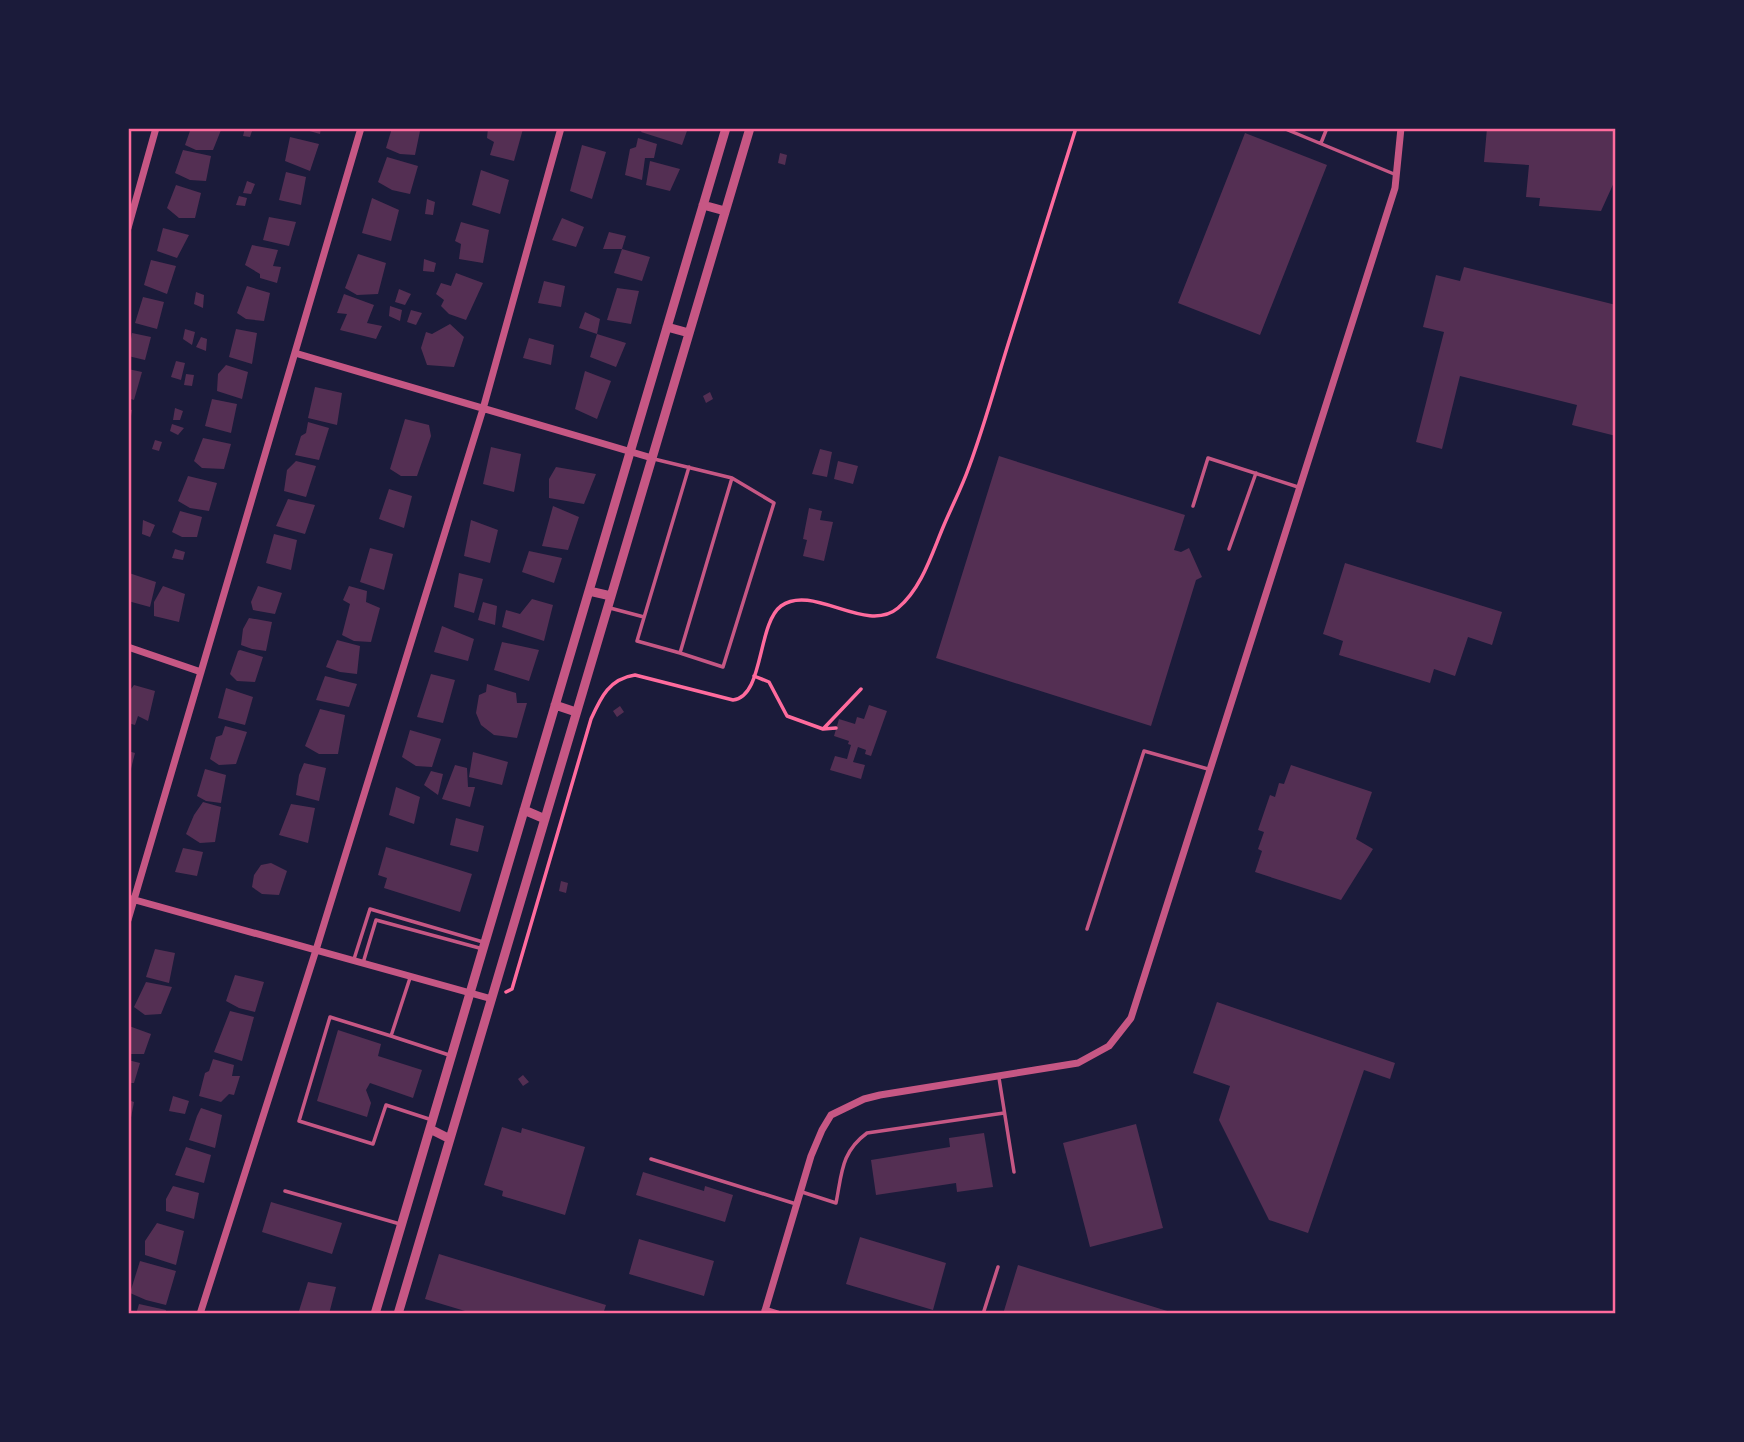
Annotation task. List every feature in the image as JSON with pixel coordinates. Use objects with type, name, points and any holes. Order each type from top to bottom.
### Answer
[{"type":"street","points":[[128,228],[156,128]]},
{"type":"street","points":[[128,920],[130,899],[201,672],[361,128]]},
{"type":"street","points":[[200,1314],[483,409],[561,128]]},
{"type":"street","points":[[375,1314],[726,128]]},
{"type":"street","points":[[398,1314],[750,128]]},
{"type":"street","points":[[778,1314],[765,1312],[811,1156],[821,1130],[831,1115],[880,1095],[1078,1063],[1096,1055],[1121,1033],[1131,1018],[1391,201],[1397,175],[1401,128]]},
{"type":"street","points":[[703,205],[725,211]]},
{"type":"street","points":[[667,327],[689,333]]},
{"type":"street","points":[[295,353],[652,458]]},
{"type":"street","points":[[589,591],[611,596]]},
{"type":"street","points":[[128,646],[201,672]]},
{"type":"street","points":[[555,705],[576,712]]},
{"type":"street","points":[[524,810],[545,819]]},
{"type":"street","points":[[130,899],[492,999]]},
{"type":"street","points":[[431,1125],[450,1139]]},
{"type":"lane","points":[[1283,128],[1397,175]]},
{"type":"lane","points":[[1321,144],[1327,128]]},
{"type":"lane","points":[[652,458],[689,467],[732,478],[774,503],[723,667],[637,641],[689,467]]},
{"type":"lane","points":[[1193,506],[1208,458],[1300,487]]},
{"type":"lane","points":[[1229,549],[1256,473]]},
{"type":"lane","points":[[680,653],[732,478]]},
{"type":"lane","points":[[608,608],[644,617]]},
{"type":"lane","points":[[1087,929],[1144,751],[1210,770]]},
{"type":"lane","points":[[354,960],[370,909],[484,946]]},
{"type":"lane","points":[[363,963],[376,920],[484,946]]},
{"type":"lane","points":[[391,1036],[411,976]]},
{"type":"lane","points":[[431,1125],[386,1105],[373,1144],[299,1121],[330,1017],[451,1056]]},
{"type":"lane","points":[[998,1076],[1014,1172]]},
{"type":"lane","points":[[800,1192],[836,1203],[846,1154],[854,1142],[867,1133],[1004,1113]]},
{"type":"lane","points":[[651,1159],[797,1205]]},
{"type":"lane","points":[[285,1191],[402,1225]]},
{"type":"lane","points":[[983,1314],[998,1267]]},
{"type":"path","points":[[492,999],[512,989],[591,719],[603,694],[614,682],[635,675],[736,700],[747,694],[770,623],[775,611],[784,604],[803,599],[852,612],[875,616],[889,614],[900,607],[921,578],[969,468],[1076,128]]},
{"type":"path","points":[[754,677],[769,682],[787,716],[823,729],[836,728]]},
{"type":"path","points":[[823,729],[861,690]]},
{"type":"building","points":[[191,128],[221,130],[213,150],[196,150],[185,145]]},
{"type":"building","points":[[245,128],[253,128],[250,137],[243,136]]},
{"type":"building","points":[[299,128],[321,128],[320,134]]},
{"type":"building","points":[[392,128],[400,131],[401,128],[412,128],[420,131],[415,155],[400,154],[386,148]]},
{"type":"building","points":[[488,128],[523,129],[514,161],[490,155],[494,142],[487,138]]},
{"type":"building","points":[[643,128],[688,128],[682,145],[641,132]]},
{"type":"building","points":[[1487,128],[1616,128],[1616,178],[1601,211],[1539,206],[1540,198],[1526,197],[1529,165],[1484,162]]},
{"type":"building","points":[[1245,133],[1327,165],[1260,335],[1178,303]]},
{"type":"building","points":[[290,137],[319,144],[310,171],[285,161]]},
{"type":"building","points":[[638,138],[657,144],[654,158],[645,158],[642,180],[625,175],[630,149],[636,147]]},
{"type":"building","points":[[582,145],[606,152],[592,199],[570,191]]},
{"type":"building","points":[[183,150],[211,156],[206,181],[190,180],[175,173]]},
{"type":"building","points":[[780,153],[787,155],[785,165],[778,163]]},
{"type":"building","points":[[387,157],[418,166],[410,194],[392,190],[378,182]]},
{"type":"building","points":[[650,161],[680,169],[670,191],[646,185]]},
{"type":"building","points":[[481,170],[509,180],[500,214],[472,205]]},
{"type":"building","points":[[286,172],[306,177],[301,205],[279,200]]},
{"type":"building","points":[[247,181],[255,184],[251,194],[243,193]]},
{"type":"building","points":[[176,185],[201,193],[195,218],[179,218],[167,208]]},
{"type":"building","points":[[239,196],[247,198],[245,206],[236,205]]},
{"type":"building","points":[[372,198],[399,210],[391,241],[362,233]]},
{"type":"building","points":[[427,199],[435,202],[433,215],[425,214]]},
{"type":"building","points":[[269,217],[296,222],[289,246],[263,240]]},
{"type":"building","points":[[562,218],[584,227],[576,247],[552,240]]},
{"type":"building","points":[[461,222],[489,230],[483,263],[459,259],[461,244],[455,241]]},
{"type":"building","points":[[163,228],[189,235],[177,258],[157,251]]},
{"type":"building","points":[[609,232],[626,236],[622,249],[603,249]]},
{"type":"building","points":[[252,245],[278,250],[273,266],[281,267],[277,283],[260,278],[260,274],[245,265]]},
{"type":"building","points":[[622,249],[650,257],[642,281],[614,273]]},
{"type":"building","points":[[358,254],[386,263],[378,294],[357,295],[345,288]]},
{"type":"building","points":[[424,259],[436,263],[434,272],[423,271]]},
{"type":"building","points":[[151,260],[176,266],[167,294],[144,285]]},
{"type":"building","points":[[1464,267],[1616,305],[1616,436],[1572,425],[1577,405],[1460,376],[1442,449],[1416,442],[1444,332],[1423,327],[1436,275],[1460,281]]},
{"type":"building","points":[[456,273],[483,283],[466,320],[449,314],[441,306],[444,300],[436,294],[441,283],[451,286]]},
{"type":"building","points":[[544,281],[565,286],[561,307],[538,303]]},
{"type":"building","points":[[247,286],[270,293],[264,321],[246,319],[237,313]]},
{"type":"building","points":[[617,288],[639,291],[631,324],[607,320]]},
{"type":"building","points":[[399,289],[411,294],[405,305],[395,302]]},
{"type":"building","points":[[196,292],[204,295],[203,308],[194,304]]},
{"type":"building","points":[[344,294],[374,305],[367,323],[382,326],[376,339],[340,330],[347,314],[337,313]]},
{"type":"building","points":[[143,297],[164,302],[157,329],[135,323]]},
{"type":"building","points":[[390,306],[402,310],[400,321],[389,316]]},
{"type":"building","points":[[411,310],[422,313],[416,325],[407,322]]},
{"type":"building","points":[[585,312],[600,319],[597,334],[579,328]]},
{"type":"building","points":[[450,324],[464,337],[454,367],[427,365],[421,348],[426,332],[432,334]]},
{"type":"building","points":[[185,329],[195,332],[192,345],[183,339]]},
{"type":"building","points":[[236,329],[257,333],[252,364],[229,357]]},
{"type":"building","points":[[132,333],[151,337],[145,360],[128,356]]},
{"type":"building","points":[[597,334],[626,343],[616,367],[590,357]]},
{"type":"building","points":[[201,337],[207,339],[206,351],[196,347]]},
{"type":"building","points":[[529,338],[554,345],[551,365],[523,358]]},
{"type":"building","points":[[176,361],[185,363],[181,380],[171,377]]},
{"type":"building","points":[[226,365],[248,372],[242,399],[217,391],[218,374]]},
{"type":"building","points":[[128,369],[142,372],[134,400],[128,398]]},
{"type":"building","points":[[585,371],[611,381],[597,419],[575,409]]},
{"type":"building","points":[[186,374],[194,375],[192,386],[184,385]]},
{"type":"building","points":[[315,387],[342,393],[337,425],[308,418]]},
{"type":"building","points":[[710,392],[713,399],[706,403],[703,396]]},
{"type":"building","points":[[212,399],[237,404],[231,433],[205,426]]},
{"type":"building","points":[[175,408],[183,411],[180,420],[173,420]]},
{"type":"building","points":[[128,409],[132,410],[129,428],[128,428]]},
{"type":"building","points":[[405,419],[429,425],[431,436],[417,476],[401,476],[390,469]]},
{"type":"building","points":[[308,422],[329,428],[319,460],[295,455],[301,436],[306,433]]},
{"type":"building","points":[[172,424],[184,428],[178,435],[170,431]]},
{"type":"building","points":[[203,438],[231,444],[224,469],[202,468],[194,461]]},
{"type":"building","points":[[155,440],[162,442],[159,451],[152,449]]},
{"type":"building","points":[[491,447],[521,454],[514,492],[483,484]]},
{"type":"building","points":[[820,449],[832,452],[827,477],[812,474]]},
{"type":"building","points":[[999,456],[1185,515],[1174,550],[1181,552],[1189,548],[1202,577],[1196,580],[1151,726],[936,658]]},
{"type":"building","points":[[296,461],[316,466],[306,497],[284,491],[287,470]]},
{"type":"building","points":[[838,461],[858,466],[853,484],[834,479]]},
{"type":"building","points":[[556,467],[596,474],[584,504],[549,498],[549,479]]},
{"type":"building","points":[[188,476],[217,483],[209,511],[190,508],[178,501]]},
{"type":"building","points":[[389,489],[412,496],[404,528],[379,519]]},
{"type":"building","points":[[288,499],[315,505],[305,534],[276,526]]},
{"type":"building","points":[[553,506],[579,517],[568,550],[542,546]]},
{"type":"building","points":[[809,508],[822,511],[820,520],[833,522],[824,561],[803,556],[807,540],[803,539]]},
{"type":"building","points":[[180,511],[202,517],[197,537],[182,537],[172,532]]},
{"type":"building","points":[[143,520],[155,525],[150,537],[142,534]]},
{"type":"building","points":[[471,520],[498,530],[490,563],[464,556]]},
{"type":"building","points":[[274,534],[297,540],[291,570],[266,563]]},
{"type":"building","points":[[370,548],[393,554],[384,590],[360,582]]},
{"type":"building","points":[[175,549],[185,552],[183,560],[172,558]]},
{"type":"building","points":[[529,551],[562,558],[554,583],[522,572]]},
{"type":"building","points":[[1345,563],[1502,612],[1492,645],[1468,637],[1455,676],[1434,669],[1430,683],[1339,655],[1343,641],[1323,634]]},
{"type":"building","points":[[129,573],[156,582],[150,607],[128,601]]},
{"type":"building","points":[[459,573],[483,579],[474,613],[454,607]]},
{"type":"building","points":[[163,586],[185,594],[179,622],[154,616],[154,602]]},
{"type":"building","points":[[258,586],[282,593],[275,614],[253,610],[251,602]]},
{"type":"building","points":[[349,586],[367,591],[366,602],[380,608],[371,642],[354,641],[342,635],[350,604],[343,600]]},
{"type":"building","points":[[532,599],[553,605],[544,641],[502,627],[506,610],[520,614]]},
{"type":"building","points":[[483,602],[497,606],[495,625],[478,620]]},
{"type":"building","points":[[249,618],[272,622],[266,651],[241,645],[243,629]]},
{"type":"building","points":[[442,626],[474,639],[468,661],[434,652]]},
{"type":"building","points":[[337,640],[360,646],[357,674],[326,667]]},
{"type":"building","points":[[502,642],[539,650],[529,681],[494,670]]},
{"type":"building","points":[[240,650],[263,657],[255,682],[237,681],[230,674]]},
{"type":"building","points":[[431,674],[455,680],[443,723],[417,717]]},
{"type":"building","points":[[325,676],[357,684],[349,707],[316,700]]},
{"type":"building","points":[[487,684],[516,693],[517,703],[527,703],[517,738],[494,735],[481,725],[476,713],[479,695],[486,692]]},
{"type":"building","points":[[134,685],[155,691],[148,721],[138,716],[135,725],[128,723],[128,693]]},
{"type":"building","points":[[226,688],[253,697],[245,725],[218,718]]},
{"type":"building","points":[[869,705],[887,711],[871,756],[858,747],[853,762],[865,765],[861,779],[830,770],[835,756],[847,759],[851,745],[848,744],[849,741],[834,736],[839,719],[855,724],[857,717],[864,719]]},
{"type":"building","points":[[620,706],[624,712],[617,717],[613,711]]},
{"type":"building","points":[[320,709],[345,715],[338,754],[319,754],[305,746]]},
{"type":"building","points":[[225,726],[247,732],[236,764],[219,765],[210,759],[216,737],[222,735]]},
{"type":"building","points":[[410,730],[441,739],[432,767],[416,766],[402,757]]},
{"type":"building","points":[[128,751],[135,753],[129,777],[128,777]]},
{"type":"building","points":[[473,752],[508,762],[502,785],[469,777]]},
{"type":"building","points":[[304,763],[326,768],[319,801],[296,795]]},
{"type":"building","points":[[455,765],[467,768],[468,787],[475,787],[470,807],[442,799]]},
{"type":"building","points":[[1291,765],[1372,792],[1356,839],[1373,849],[1341,900],[1255,872],[1262,851],[1258,849],[1264,832],[1258,830],[1270,795],[1275,797],[1279,783],[1284,784]]},
{"type":"building","points":[[205,769],[226,775],[221,803],[206,801],[197,796]]},
{"type":"building","points":[[431,771],[443,774],[438,795],[424,785]]},
{"type":"building","points":[[396,787],[420,797],[414,824],[389,815]]},
{"type":"building","points":[[203,802],[221,807],[215,842],[200,843],[186,834]]},
{"type":"building","points":[[291,804],[315,808],[308,843],[279,835]]},
{"type":"building","points":[[456,818],[484,826],[478,852],[450,845]]},
{"type":"building","points":[[386,847],[472,874],[460,912],[384,888],[387,878],[378,875]]},
{"type":"building","points":[[183,848],[203,852],[197,876],[175,872]]},
{"type":"building","points":[[271,863],[287,871],[279,895],[262,894],[252,887],[254,875],[261,865]]},
{"type":"building","points":[[561,881],[568,883],[566,893],[559,891]]},
{"type":"building","points":[[155,949],[175,953],[169,983],[146,977]]},
{"type":"building","points":[[235,975],[264,982],[255,1012],[226,1001]]},
{"type":"building","points":[[146,982],[172,987],[161,1014],[145,1015],[134,1007]]},
{"type":"building","points":[[1217,1002],[1395,1063],[1390,1079],[1364,1070],[1308,1233],[1269,1220],[1219,1120],[1230,1086],[1193,1073]]},
{"type":"building","points":[[230,1011],[254,1017],[242,1061],[214,1052]]},
{"type":"building","points":[[129,1026],[151,1034],[144,1054],[128,1054]]},
{"type":"building","points":[[338,1030],[381,1044],[378,1056],[422,1070],[413,1098],[370,1083],[366,1090],[371,1103],[367,1117],[317,1101]]},
{"type":"building","points":[[213,1059],[234,1065],[232,1076],[240,1076],[234,1095],[229,1094],[221,1102],[199,1096],[205,1073],[209,1071]]},
{"type":"building","points":[[128,1060],[140,1063],[134,1083],[128,1083]]},
{"type":"building","points":[[523,1075],[529,1082],[523,1086],[518,1079]]},
{"type":"building","points":[[173,1096],[189,1101],[185,1114],[169,1111]]},
{"type":"building","points":[[128,1100],[134,1102],[129,1128],[128,1128]]},
{"type":"building","points":[[201,1108],[222,1115],[215,1148],[189,1140]]},
{"type":"building","points":[[1136,1124],[1163,1228],[1090,1247],[1063,1143]]},
{"type":"building","points":[[502,1127],[521,1133],[522,1128],[585,1147],[565,1215],[502,1196],[503,1191],[484,1185]]},
{"type":"building","points":[[984,1133],[993,1187],[957,1192],[956,1183],[876,1195],[871,1160],[950,1147],[949,1138]]},
{"type":"building","points":[[186,1147],[211,1155],[204,1183],[175,1175]]},
{"type":"building","points":[[643,1172],[704,1191],[705,1186],[733,1195],[725,1222],[636,1195]]},
{"type":"building","points":[[173,1186],[199,1193],[194,1219],[166,1211],[166,1199]]},
{"type":"building","points":[[271,1202],[342,1223],[332,1254],[262,1232]]},
{"type":"building","points":[[157,1223],[184,1231],[176,1265],[145,1255],[145,1241]]},
{"type":"building","points":[[860,1237],[946,1263],[933,1310],[846,1284]]},
{"type":"building","points":[[639,1239],[714,1261],[704,1296],[629,1274]]},
{"type":"building","points":[[439,1254],[606,1305],[603,1314],[475,1314],[425,1299]]},
{"type":"building","points":[[140,1261],[176,1271],[166,1305],[130,1293]]},
{"type":"building","points":[[1018,1265],[1177,1314],[1003,1314]]},
{"type":"building","points":[[308,1282],[336,1287],[329,1314],[298,1314]]},
{"type":"building","points":[[139,1304],[166,1310],[165,1314],[136,1314]]}]
